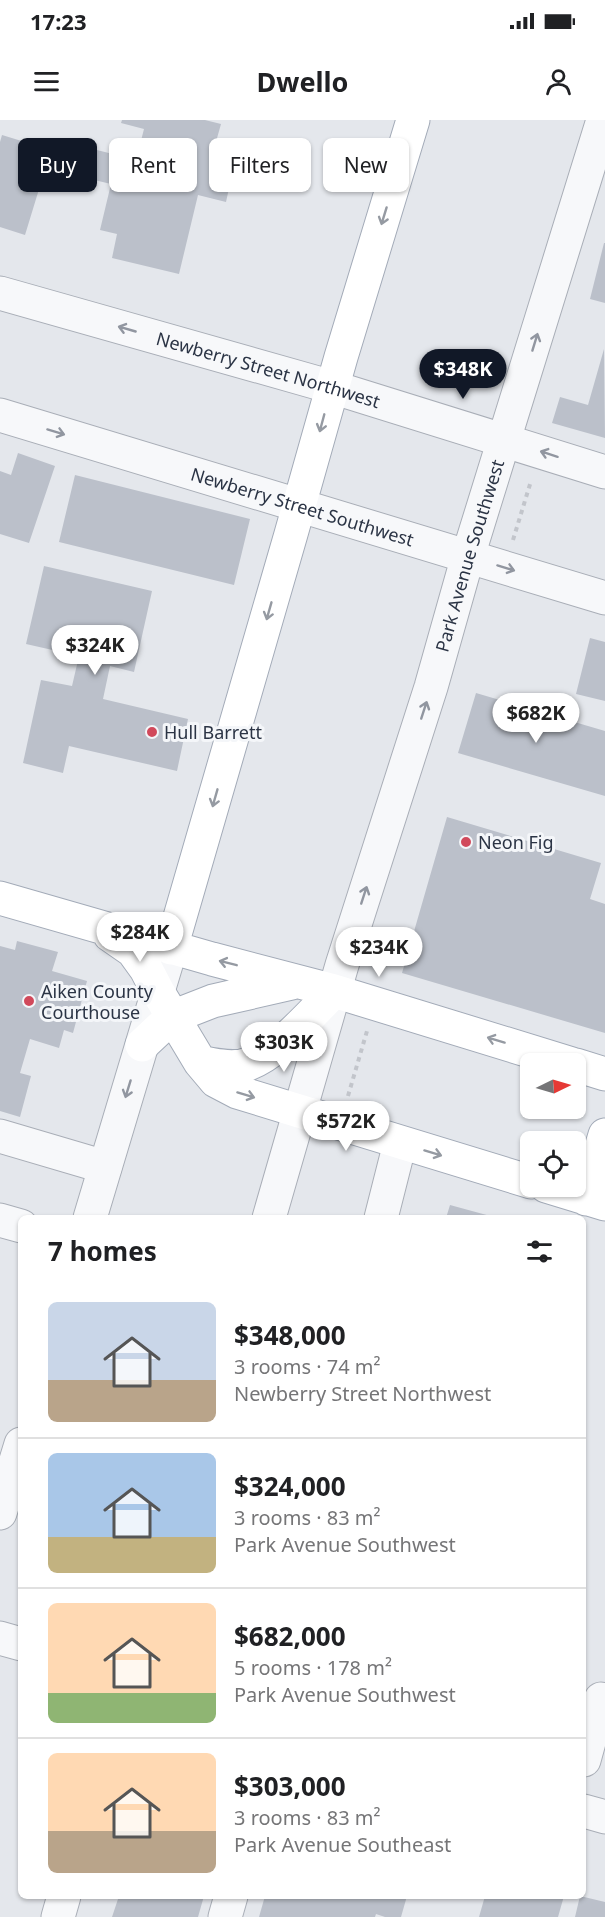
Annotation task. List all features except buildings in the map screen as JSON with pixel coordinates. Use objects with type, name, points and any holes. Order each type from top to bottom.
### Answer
[{"type":"main road","points":[[171,948],[332,387],[413,120]]},
{"type":"main road","points":[[0,897],[171,948],[334,991],[538,1053]]},
{"type":"main road","points":[[87,924],[113,936],[133,951],[146,969],[200,1062],[216,1081],[237,1092],[520,1179]]},
{"type":"main road","points":[[165,1005],[213,1001],[297,981]]},
{"type":"main road","points":[[200,1062],[226,1067],[244,1065],[261,1058],[274,1049],[334,991]]},
{"type":"main road","points":[[586,1068],[605,1074]]},
{"type":"main road","points":[[569,1197],[590,1207],[605,1135]]},
{"type":"street","name":"Park Avenue Southwest","points":[[270,1215],[334,991],[431,687],[504,440],[599,155],[603,120]]},
{"type":"street","name":"Newberry Street Northwest","points":[[0,293],[332,387],[605,472]]},
{"type":"street","name":"Newberry Street Southwest","points":[[0,415],[605,597]]},
{"type":"street","points":[[91,1215],[142,1045],[165,1005],[171,948]]},
{"type":"street","points":[[0,1136],[105,1167]]},
{"type":"street","points":[[382,1215],[400,1143]]},
{"type":"street","points":[[0,1220],[18,1225]]},
{"type":"street","points":[[0,1513],[18,1454]]},
{"type":"street","points":[[0,1526],[18,1530]]},
{"type":"street","points":[[0,1638],[18,1643]]},
{"type":"street","points":[[586,1750],[597,1697]]},
{"type":"street","points":[[586,1812],[605,1817]]},
{"type":"street","points":[[58,1917],[63,1899]]},
{"type":"street","points":[[225,1917],[230,1899]]},
{"type":"path","points":[[511,545],[534,472]]},
{"type":"path","points":[[346,1102],[370,1024]]},
{"type":"place","name":"Hull Barrett","points":[[152,732]]},
{"type":"place","name":"Neon Fig","points":[[466,842]]},
{"type":"place","name":"Aiken County Courthouse","points":[[29,1001]]}]
